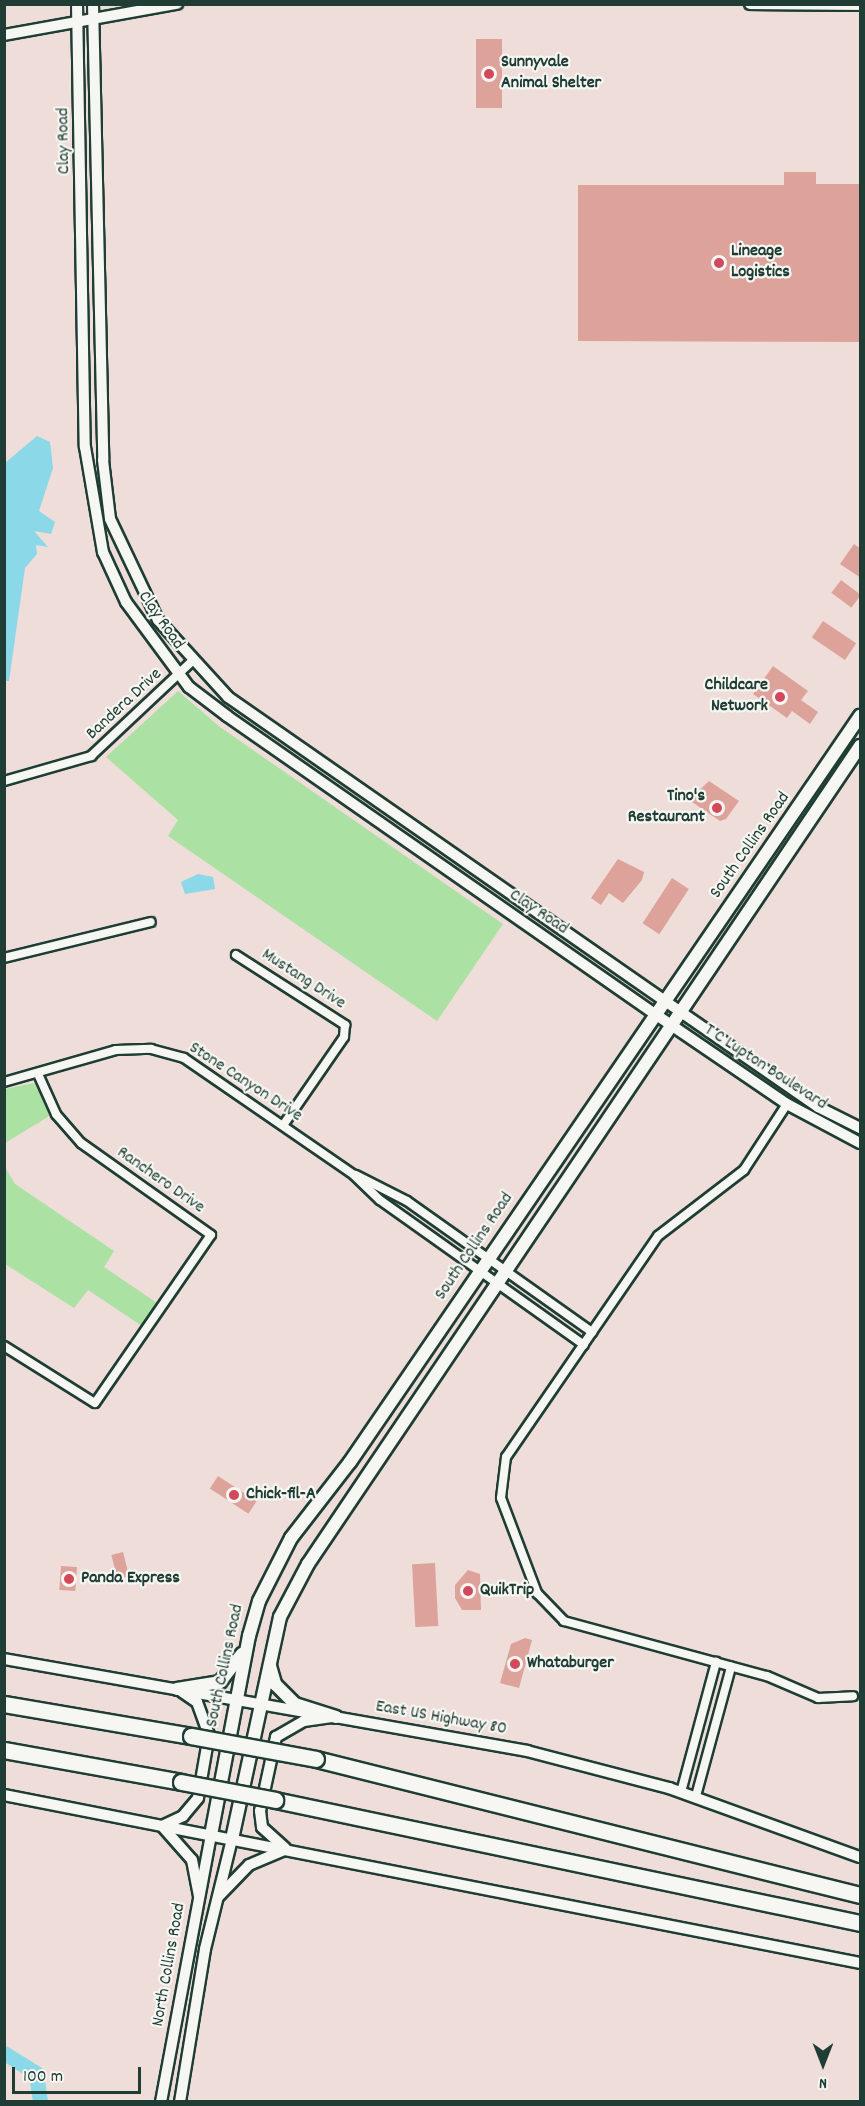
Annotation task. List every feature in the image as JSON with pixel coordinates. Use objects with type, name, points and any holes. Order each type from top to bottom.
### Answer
[{"type":"highway","points":[[4,1704],[316,1759],[861,1895]]},
{"type":"highway","points":[[4,1750],[275,1800],[861,1923]]},
{"type":"main road","name":"Clay Road","points":[[77,4],[90,498],[103,552],[126,602],[179,675],[227,716],[655,1014]]},
{"type":"main road","name":"Clay Road","points":[[93,4],[103,459],[110,519],[131,573],[191,662],[228,697],[665,1001]]},
{"type":"main road","points":[[4,35],[177,4]]},
{"type":"main road","points":[[750,4],[861,5]]},
{"type":"main road","name":"South Collins Road","points":[[790,833],[861,716]]},
{"type":"main road","name":"South Collins Road","points":[[211,1835],[249,1636],[258,1601],[291,1538],[350,1462],[655,1014],[790,833],[861,746]]},
{"type":"main road","name":"South Collins Road","points":[[232,1839],[280,1617],[366,1473],[679,1010],[782,844]]},
{"type":"main road","name":"T C Lupton Boulevard","points":[[665,1001],[796,1091],[861,1128]]},
{"type":"main road","name":"T C Lupton Boulevard","points":[[655,1014],[787,1104],[861,1143]]},
{"type":"main road","points":[[787,1104],[796,1091]]},
{"type":"main road","points":[[350,1462],[366,1473]]},
{"type":"main road","points":[[177,1689],[220,1682],[237,1665],[249,1636]]},
{"type":"main road","name":"East US Highway 80","points":[[4,1659],[527,1751],[696,1796],[861,1857]]},
{"type":"main road","points":[[269,1665],[275,1684],[294,1704],[336,1717]]},
{"type":"main road","points":[[162,1826],[183,1816],[198,1798],[209,1735],[197,1702],[177,1689]]},
{"type":"main road","points":[[287,1850],[262,1827],[276,1737],[304,1720],[336,1717]]},
{"type":"main road","points":[[4,1795],[861,1963]]},
{"type":"main road","points":[[162,1826],[192,1860],[199,1896]]},
{"type":"main road","name":"North Collins Road","points":[[161,2102],[211,1835]]},
{"type":"main road","name":"North Collins Road","points":[[180,2102],[232,1839]]},
{"type":"main road","points":[[219,1896],[249,1865],[287,1850]]},
{"type":"street","name":"Bandera Drive","points":[[4,781],[91,756],[191,662]]},
{"type":"street","points":[[4,958],[151,922]]},
{"type":"street","name":"Mustang Drive","points":[[236,955],[345,1025],[344,1037],[284,1125]]},
{"type":"street","name":"Stone Canyon Drive","points":[[4,1082],[116,1050],[151,1049],[198,1066],[354,1175],[418,1227],[584,1345]]},
{"type":"street","name":"Ranchero Drive","points":[[4,1346],[95,1403],[211,1234],[81,1143],[56,1114],[38,1074]]},
{"type":"street","points":[[787,1104],[744,1170],[658,1236],[506,1457],[500,1475],[501,1498],[537,1593],[564,1621],[716,1662],[818,1698],[853,1696]]},
{"type":"street","name":"Stone Canyon Drive","points":[[354,1175],[427,1215],[592,1332]]},
{"type":"street","points":[[418,1227],[427,1215]]},
{"type":"street","points":[[681,1792],[716,1662]]},
{"type":"street","points":[[696,1796],[731,1667]]},
{"type":"green space","points":[[178,691],[220,727],[503,924],[437,1021],[168,836],[178,820],[106,757]]},
{"type":"green space","points":[[34,1083],[51,1115],[5,1143],[5,1089]]},
{"type":"green space","points":[[5,1167],[15,1184],[114,1251],[104,1267],[157,1303],[142,1326],[88,1290],[74,1308],[5,1264]]},
{"type":"water","points":[[37,436],[50,442],[53,468],[39,511],[55,522],[51,534],[34,531],[48,547],[36,545],[37,554],[25,568],[9,681],[5,681],[5,463]]},
{"type":"water","points":[[198,874],[213,877],[215,889],[185,894],[181,882]]},
{"type":"building","name":"Sunnyvale Animal Shelter","points":[[476,39],[502,39],[502,108],[476,108]]},
{"type":"building","name":"Lineage Logistics","points":[[784,172],[816,172],[816,184],[861,184],[861,342],[578,341],[578,185],[784,185]]},
{"type":"building","points":[[854,544],[861,549],[861,578],[840,564]]},
{"type":"building","points":[[841,580],[860,594],[851,608],[831,593]]},
{"type":"building","points":[[823,621],[856,643],[845,660],[812,638]]},
{"type":"building","name":"Childcare Network","points":[[773,666],[808,691],[801,700],[818,712],[810,724],[792,711],[787,718],[753,694]]},
{"type":"building","name":"Tino's Restaurant","points":[[709,781],[739,801],[726,819],[720,821],[689,800]]},
{"type":"building","points":[[618,859],[644,872],[642,880],[623,903],[609,893],[601,905],[591,898]]},
{"type":"building","points":[[672,878],[689,889],[659,934],[643,923]]},
{"type":"building","name":"Chick-fil-A","points":[[218,1476],[257,1501],[248,1514],[210,1489]]},
{"type":"building","points":[[123,1552],[129,1576],[117,1579],[111,1555]]},
{"type":"building","name":"QuikTrip","points":[[435,1563],[438,1626],[415,1627],[412,1564]]},
{"type":"building","name":"Panda Express","points":[[61,1566],[77,1567],[75,1591],[59,1590]]},
{"type":"building","name":"QuikTrip","points":[[468,1570],[480,1574],[481,1610],[462,1610],[455,1598],[455,1585]]},
{"type":"building","name":"Whataburger","points":[[525,1638],[532,1640],[519,1688],[500,1683],[511,1644]]},
{"type":"waterway","points":[[4,2053],[36,2073],[40,2102]]},
{"type":"place","name":"Sunnyvale Animal Shelter","points":[[489,74]]},
{"type":"place","name":"Lineage Logistics","points":[[719,263]]},
{"type":"place","name":"Childcare Network","points":[[780,697]]},
{"type":"place","name":"Tino's Restaurant","points":[[717,808]]},
{"type":"place","name":"Chick-fil-A","points":[[234,1495]]},
{"type":"place","name":"Panda Express","points":[[69,1579]]},
{"type":"place","name":"QuikTrip","points":[[468,1591]]},
{"type":"place","name":"Whataburger","points":[[515,1664]]}]
